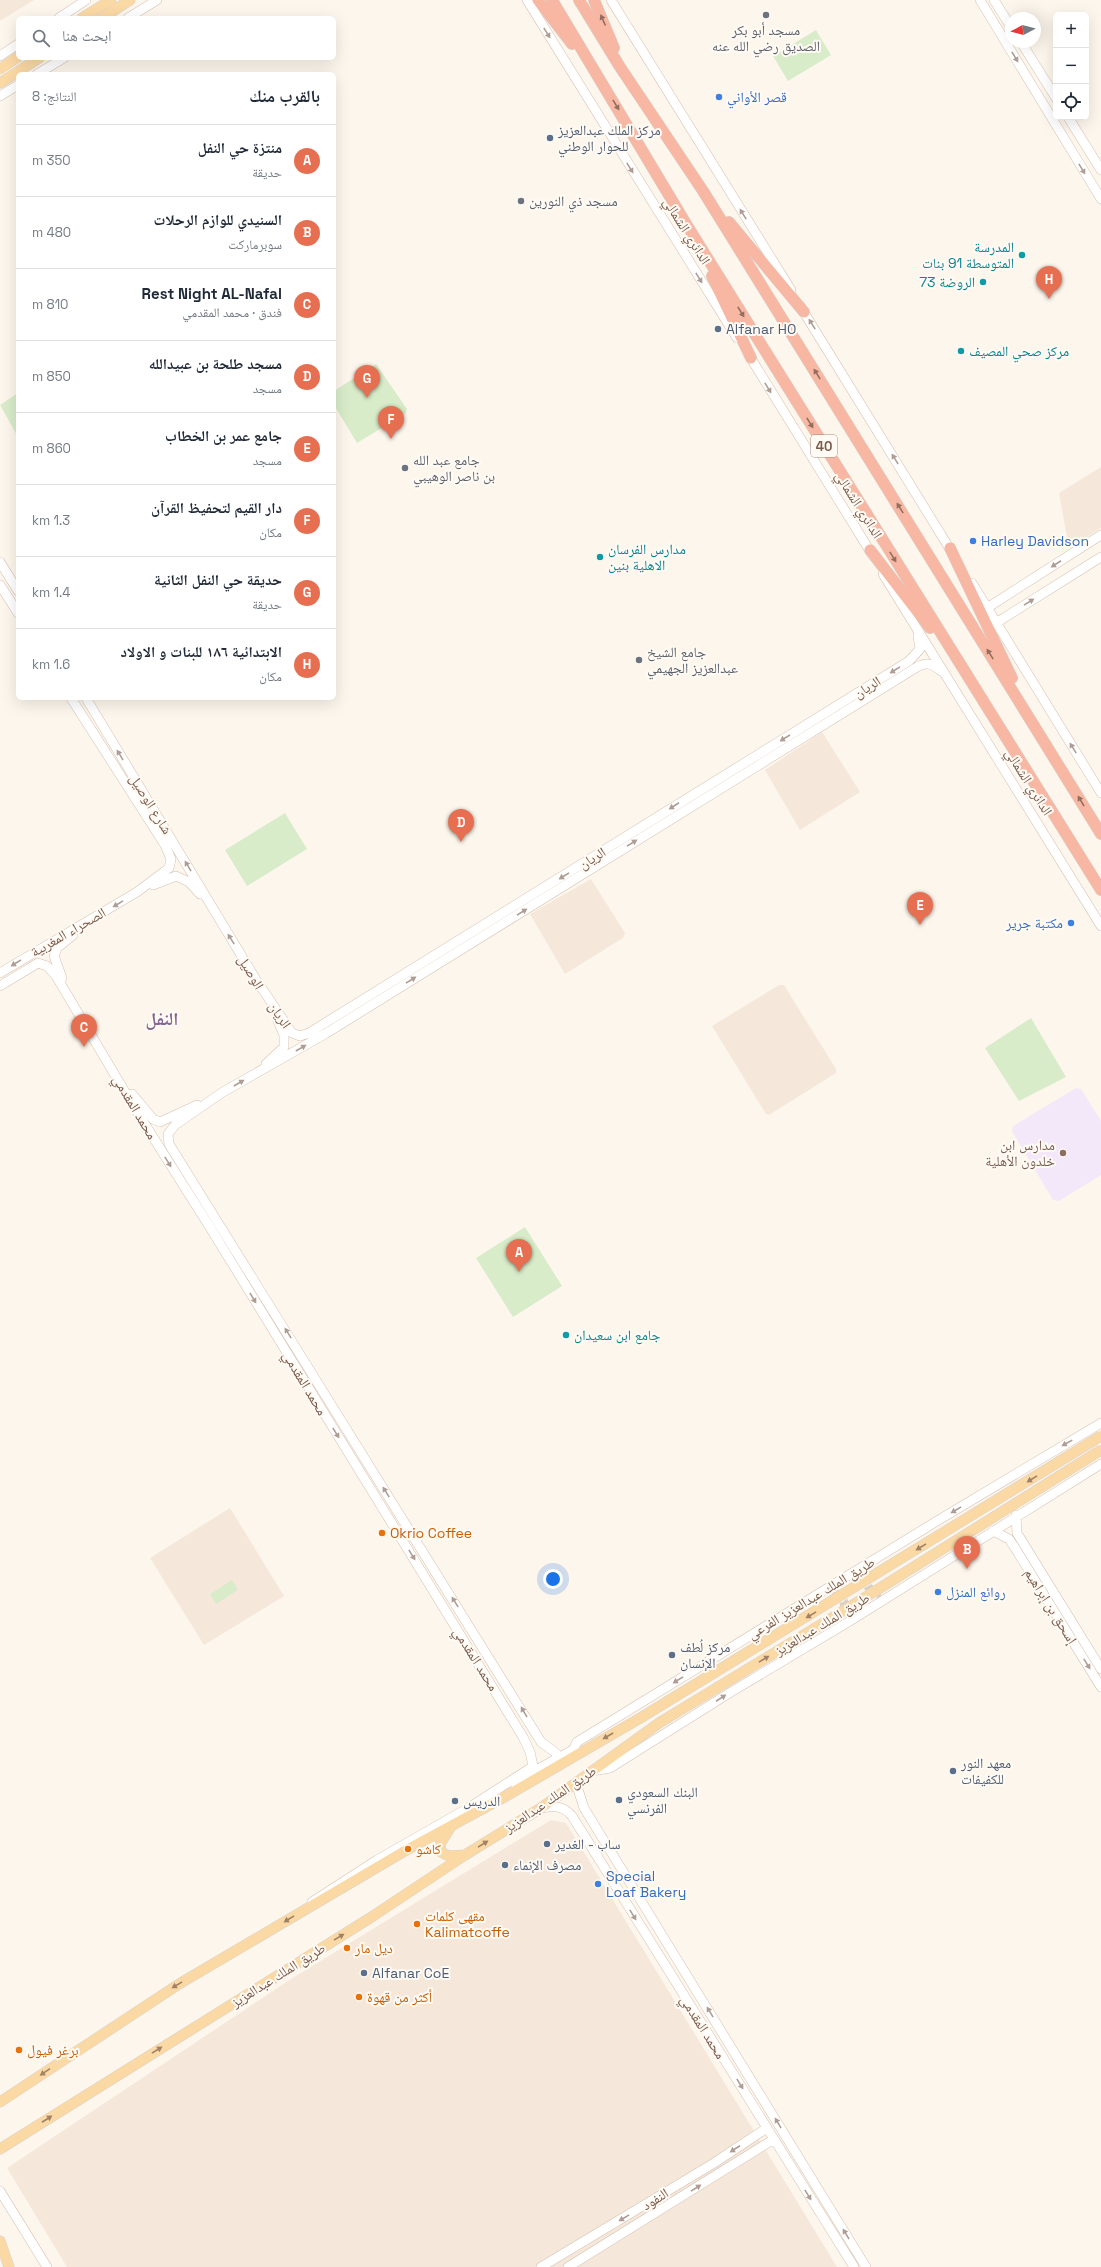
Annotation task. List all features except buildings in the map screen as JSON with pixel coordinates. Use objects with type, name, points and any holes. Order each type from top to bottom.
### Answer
[{"type":"highway","points":[[538,0],[604,83]]},
{"type":"highway","name":"الدائري الشمالي","points":[[552,0],[604,83],[688,227],[1101,890]]},
{"type":"highway","name":"40","points":[[579,0],[620,68],[703,191],[1101,834]]},
{"type":"highway","points":[[594,0],[605,24],[620,68]]},
{"type":"highway","points":[[703,191],[804,312]]},
{"type":"highway","points":[[688,227],[751,358]]},
{"type":"highway","points":[[950,548],[1036,729]]},
{"type":"highway","points":[[870,550],[968,678]]},
{"type":"main road","points":[[85,16],[111,0]]},
{"type":"main road","points":[[105,16],[130,0]]},
{"type":"main road","points":[[0,69],[16,58]]},
{"type":"main road","points":[[17,72],[36,60]]},
{"type":"main road","points":[[0,83],[16,73]]},
{"type":"main road","name":"طريق الملك عبدالعزيز","points":[[0,2102],[154,2000],[308,1908],[642,1717],[1101,1436]]},
{"type":"main road","name":"طريق الملك عبدالعزيز","points":[[0,2149],[370,1918],[465,1855],[541,1808],[659,1723],[840,1614],[1101,1450]]},
{"type":"main road","points":[[451,1827],[442,1840],[439,1849],[446,1855],[465,1855]]},
{"type":"main road","points":[[0,2241],[9,2267]]},
{"type":"street","points":[[62,16],[86,0]]},
{"type":"street","points":[[131,16],[157,0]]},
{"type":"street","name":"الدائري الشمالي","points":[[527,0],[662,219],[751,358],[870,550],[916,629],[1101,926]]},
{"type":"street","points":[[611,0],[1101,793]]},
{"type":"street","points":[[980,0],[1101,199]]},
{"type":"street","points":[[994,0],[1005,17]]},
{"type":"street","points":[[0,56],[16,45]]},
{"type":"street","points":[[1025,48],[1053,93]]},
{"type":"street","points":[[40,72],[61,60]]},
{"type":"street","points":[[0,96],[16,86]]},
{"type":"street","points":[[1070,120],[1101,170]]},
{"type":"street","points":[[987,608],[1101,535]]},
{"type":"street","points":[[996,623],[1101,557]]},
{"type":"street","points":[[0,562],[16,588]]},
{"type":"street","points":[[0,585],[16,610]]},
{"type":"street","points":[[916,629],[920,644],[913,657],[919,666],[927,663],[933,664],[944,673]]},
{"type":"street","name":"الريان","points":[[259,984],[292,1033],[300,1036],[309,1033],[461,937],[572,871],[913,657]]},
{"type":"street","name":"الريان","points":[[223,1092],[325,1034],[919,666]]},
{"type":"street","name":"شارع الوصيل","points":[[72,700],[165,845],[171,859],[168,868],[137,892]]},
{"type":"street","name":"شارع الوصيل","points":[[87,700],[193,874],[214,912]]},
{"type":"street","points":[[137,892],[176,876],[189,882],[214,912]]},
{"type":"street","name":"الصحراء المغربية","points":[[0,973],[137,892]]},
{"type":"street","name":"الوصيل","points":[[214,912],[259,984],[284,1035],[284,1047],[277,1054]]},
{"type":"street","name":"محمد المقدمي","points":[[72,1002],[54,956],[56,948],[98,916]]},
{"type":"street","points":[[461,937],[466,946]]},
{"type":"street","name":"الصحراء المغربية","points":[[0,986],[32,965],[43,964]]},
{"type":"street","name":"محمد المقدمي","points":[[43,964],[56,976],[113,1069],[134,1107],[215,1227],[371,1468],[535,1732],[546,1748],[556,1753]]},
{"type":"street","name":"الريان","points":[[254,1074],[277,1054]]},
{"type":"street","points":[[113,1069],[152,1119],[160,1122],[223,1092]]},
{"type":"street","name":"محمد المقدمي","points":[[223,1092],[175,1125],[168,1134],[169,1144],[215,1227],[362,1474],[523,1737],[530,1752],[533,1766]]},
{"type":"street","name":"طريق الملك عبدالعزيز الفرعي","points":[[508,1795],[529,1774],[573,1750],[577,1742],[875,1559],[1101,1423]]},
{"type":"street","points":[[592,1771],[610,1768],[891,1595],[1016,1515],[1101,1464]]},
{"type":"street","points":[[362,1474],[371,1468]]},
{"type":"street","name":"إسحق بن إبراهيم","points":[[1016,1515],[1017,1533],[1101,1669]]},
{"type":"street","name":"إسحق بن إبراهيم","points":[[993,1531],[1009,1539],[1101,1687]]},
{"type":"street","points":[[1015,1548],[1014,1539],[1023,1542]]},
{"type":"street","points":[[865,1573],[867,1567],[875,1559]]},
{"type":"street","points":[[820,1593],[835,1591]]},
{"type":"street","points":[[881,1595],[891,1595]]},
{"type":"street","points":[[830,1632],[846,1615]]},
{"type":"street","points":[[523,1737],[535,1732]]},
{"type":"street","points":[[308,1908],[314,1899],[326,1891],[482,1800],[533,1766],[577,1742]]},
{"type":"street","name":"محمد المقدمي","points":[[576,1783],[584,1808],[737,2056],[860,2266]]},
{"type":"street","name":"محمد المقدمي","points":[[541,1808],[557,1806],[569,1812],[774,2139],[860,2266]]},
{"type":"street","points":[[577,1826],[590,1817]]},
{"type":"street","points":[[726,2064],[737,2056]]},
{"type":"street","name":"النفود","points":[[541,2267],[701,2171],[767,2128]]},
{"type":"street","name":"النفود","points":[[568,2267],[774,2139]]},
{"type":"street","points":[[0,2190],[47,2267]]},
{"type":"shaded area","points":[[0,0],[34,0],[0,21]]},
{"type":"shaded area","points":[[1101,467],[1101,528],[1069,548],[1059,493]]},
{"type":"shaded area","points":[[822,732],[860,792],[800,830],[765,770]]},
{"type":"shaded area","points":[[591,879],[625,933],[623,938],[565,974],[530,914]]},
{"type":"shaded area","points":[[779,985],[784,985],[836,1069],[836,1073],[769,1115],[766,1114],[712,1026]]},
{"type":"shaded area","name":"مدارس ابن خلدون الأهلية","points":[[1076,1088],[1081,1089],[1101,1121],[1101,1175],[1059,1201],[1053,1200],[1012,1131],[1013,1126]]},
{"type":"shaded area","points":[[230,1508],[284,1596],[204,1645],[150,1558]]},
{"type":"shaded area","points":[[551,1820],[566,1823],[837,2267],[67,2267],[7,2168],[291,1979]]},
{"type":"green space","points":[[816,30],[831,55],[788,81],[773,56]]},
{"type":"green space","points":[[376,364],[407,409],[406,413],[357,443],[336,408],[336,390]]},
{"type":"green space","points":[[16,394],[16,433],[0,405]]},
{"type":"green space","points":[[285,813],[307,849],[247,886],[225,850]]},
{"type":"green space","points":[[1031,1018],[1066,1077],[1019,1101],[985,1048]]},
{"type":"green space","points":[[525,1227],[562,1286],[513,1317],[476,1258]]},
{"type":"green space","points":[[232,1580],[238,1590],[216,1604],[210,1594]]},
{"type":"tunnel","points":[[865,1573],[868,1587],[873,1592],[881,1595]]},
{"type":"tunnel","points":[[835,1591],[844,1602],[846,1615]]},
{"type":"place","name":"مسجد أبو بكر الصديق رضي الله عنه","points":[[766,15]]},
{"type":"place","name":"قصر الأواني","points":[[719,97]]},
{"type":"place","name":"مركز الملك عبدالعزيز للحوار الوطني","points":[[550,138]]},
{"type":"place","name":"مسجد ذي النورين","points":[[521,201]]},
{"type":"place","name":"المدرسة المتوسطة 91 بنات","points":[[1022,255]]},
{"type":"place","name":"الروضة 73","points":[[983,282]]},
{"type":"place","name":"الابتدائية ١٨٦ للبنات و الاولاد","points":[[1049,299]]},
{"type":"place","name":"Alfanar HO","points":[[718,329]]},
{"type":"place","name":"مركز صحي المصيف","points":[[961,351]]},
{"type":"place","name":"حديقة حي النفل الثانية","points":[[367,398]]},
{"type":"place","name":"دار القيم لتحفيظ القرآن","points":[[391,439]]},
{"type":"place","name":"جامع عبد الله بن ناصر الوهيبي","points":[[405,468]]},
{"type":"place","name":"Harley Davidson","points":[[973,541]]},
{"type":"place","name":"مدارس الفرسان الاهلية بنين","points":[[600,557]]},
{"type":"place","name":"جامع الشيخ عبدالعزيز الجهيمي","points":[[639,660]]},
{"type":"place","name":"مسجد طلحة بن عبيدالله","points":[[461,842]]},
{"type":"place","name":"مكتبة جرير","points":[[1071,923]]},
{"type":"place","name":"جامع عمر بن الخطاب","points":[[920,925]]},
{"type":"place","name":"Rest Night AL-Nafal","points":[[84,1047]]},
{"type":"place","name":"مدارس ابن خلدون الأهلية","points":[[1063,1153]]},
{"type":"place","name":"منتزة حي النفل","points":[[519,1272]]},
{"type":"place","name":"جامع ابن سعيدان","points":[[566,1335]]},
{"type":"place","name":"Okrio Coffee","points":[[382,1533]]},
{"type":"place","name":"السنيدي للوازم الرحلات","points":[[967,1569]]},
{"type":"place","name":"روائع المنزل","points":[[938,1592]]},
{"type":"place","name":"مركز لُطف الإنسان","points":[[672,1655]]},
{"type":"place","name":"معهد النور للكفيفات","points":[[953,1771]]},
{"type":"place","name":"البنك السعودي الفرنسي","points":[[619,1800]]},
{"type":"place","name":"الدريس","points":[[455,1801]]},
{"type":"place","name":"ساب - الغدير","points":[[547,1844]]},
{"type":"place","name":"كاشو","points":[[408,1849]]},
{"type":"place","name":"مصرف الإنماء","points":[[505,1865]]},
{"type":"place","name":"Special Loaf Bakery","points":[[598,1884]]},
{"type":"place","name":"مقهى كلمات Kalimatcoffe","points":[[417,1924]]},
{"type":"place","name":"ديل مار","points":[[347,1948]]},
{"type":"place","name":"Alfanar CoE","points":[[364,1973]]},
{"type":"place","name":"أكثر من قهوة","points":[[359,1997]]},
{"type":"place","name":"برغر فيول","points":[[19,2050]]},
{"type":"district","name":"النفل","points":[[162,1018]]}]
